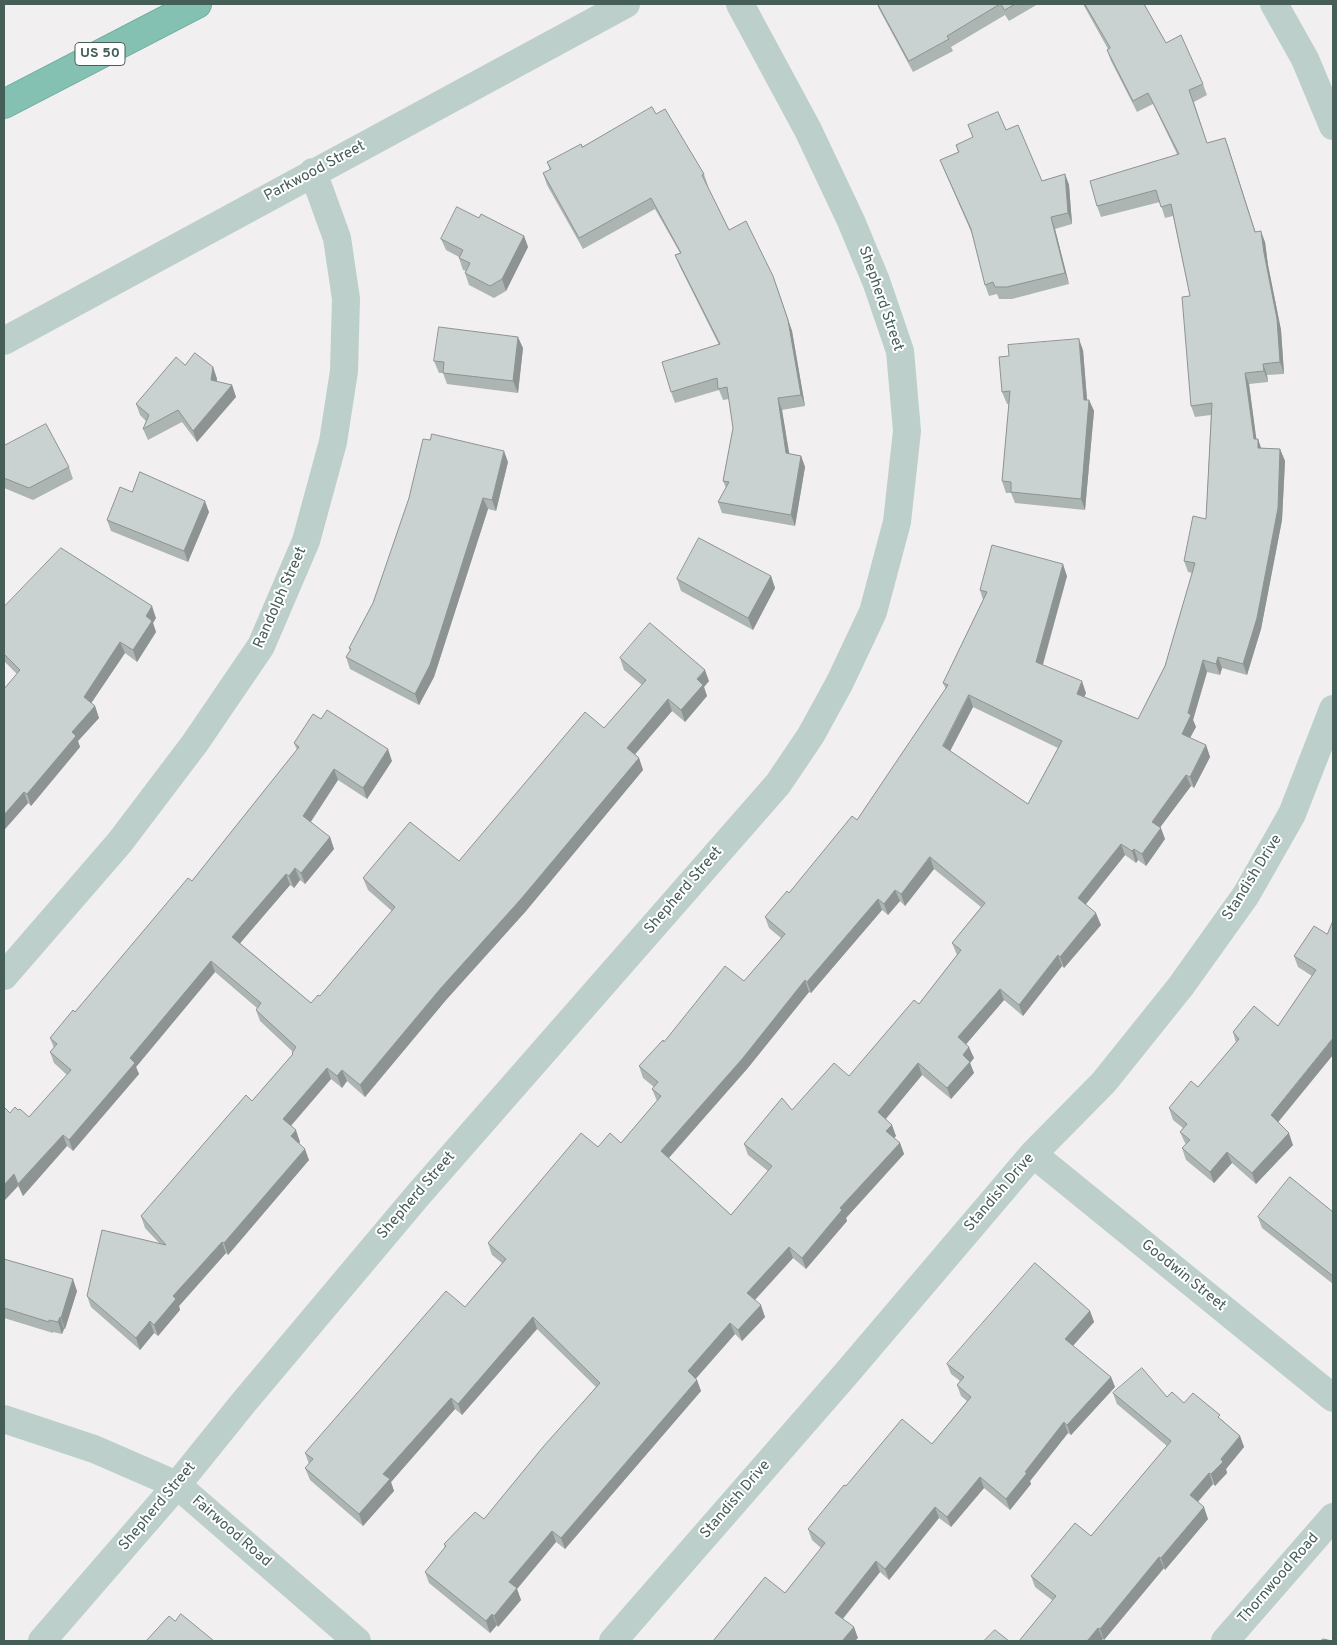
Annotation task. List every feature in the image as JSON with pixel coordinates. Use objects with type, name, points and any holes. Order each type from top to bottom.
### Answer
[{"type":"highway","name":"US 50","points":[[4,104],[197,4]]},
{"type":"street","name":"Parkwood Street","points":[[4,341],[626,4]]},
{"type":"street","name":"Shepherd Street","points":[[42,1641],[177,1485],[244,1402],[418,1195],[778,784],[811,735],[840,682],[873,612],[897,522],[907,431],[900,351],[876,281],[851,220],[808,130],[740,4]]},
{"type":"street","points":[[1274,4],[1305,59],[1333,126]]},
{"type":"street","name":"Randolph Street","points":[[4,976],[120,842],[195,743],[261,646],[306,541],[333,442],[344,371],[346,299],[337,238],[314,172]]},
{"type":"street","name":"Standish Drive","points":[[613,1641],[832,1390],[1033,1154],[1104,1082],[1181,986],[1246,895],[1292,814],[1333,709]]},
{"type":"street","name":"Goodwin Street","points":[[1033,1154],[1333,1398]]},
{"type":"street","name":"Fairwood Road","points":[[4,1419],[94,1449],[177,1485],[357,1641]]},
{"type":"street","name":"Thornwood Road","points":[[1225,1641],[1333,1517]]},
{"type":"building","points":[[878,4],[1000,4],[947,36],[949,39],[909,61]]},
{"type":"building","points":[[1001,4],[1015,4],[1005,10]]},
{"type":"building","points":[[1085,4],[1144,4],[1166,43],[1181,35],[1203,84],[1189,90],[1207,143],[1225,138],[1255,232],[1261,231],[1277,319],[1280,362],[1263,364],[1264,371],[1245,373],[1254,439],[1258,439],[1258,448],[1280,449],[1278,508],[1257,618],[1243,664],[1218,657],[1216,664],[1203,660],[1188,713],[1191,715],[1182,734],[1206,745],[1190,777],[1186,775],[1152,822],[1161,828],[1142,854],[1134,849],[1132,851],[1121,844],[1078,898],[1096,913],[1060,957],[1058,955],[1019,1005],[1000,989],[958,1037],[969,1047],[963,1055],[970,1062],[947,1088],[918,1063],[878,1112],[892,1125],[886,1131],[900,1143],[840,1208],[842,1210],[802,1258],[789,1247],[747,1293],[761,1305],[738,1330],[730,1323],[688,1371],[697,1380],[561,1538],[552,1531],[509,1582],[517,1588],[494,1616],[492,1614],[486,1621],[425,1572],[446,1546],[444,1544],[475,1512],[484,1519],[543,1447],[600,1383],[533,1317],[458,1404],[451,1398],[383,1474],[390,1479],[359,1514],[305,1468],[313,1459],[305,1453],[446,1291],[465,1307],[506,1259],[488,1243],[581,1133],[598,1147],[610,1133],[621,1143],[661,1096],[652,1089],[658,1082],[639,1066],[663,1040],[664,1042],[725,966],[744,981],[785,934],[765,917],[787,891],[789,893],[852,816],[857,820],[948,685],[943,683],[987,592],[980,590],[992,545],[1063,564],[1036,662],[1082,681],[1077,694],[1138,719],[1165,666],[1195,563],[1184,561],[1193,516],[1206,519],[1212,403],[1191,406],[1182,297],[1190,296],[1171,204],[1161,207],[1156,190],[1097,206],[1090,181],[1179,154],[1148,93],[1133,101],[1107,50],[1110,48]],"holes":[[[969,695],[1062,741],[1028,804],[943,746]],[[930,857],[985,903],[952,943],[961,950],[919,1004],[914,1000],[849,1076],[834,1063],[792,1110],[782,1098],[744,1144],[772,1166],[731,1215],[661,1151],[743,1058],[805,980],[807,982],[878,899],[884,904],[895,890],[901,894]]]},
{"type":"building","points":[[652,107],[656,114],[665,109],[704,174],[702,175],[729,230],[746,221],[773,276],[788,320],[801,395],[778,398],[786,453],[801,456],[791,515],[718,502],[729,482],[723,481],[733,428],[727,387],[718,389],[717,378],[671,392],[662,362],[720,344],[675,255],[681,253],[651,198],[579,238],[543,173],[551,169],[547,162],[581,144],[582,147]]},
{"type":"building","points":[[998,112],[1006,130],[1018,125],[1042,181],[1065,174],[1068,213],[1051,217],[1065,273],[1007,287],[995,287],[993,282],[985,285],[971,229],[940,160],[959,152],[956,145],[973,137],[968,125]]},
{"type":"building","points":[[457,207],[479,218],[481,214],[524,236],[502,279],[490,286],[465,273],[470,263],[459,258],[463,250],[441,239]]},
{"type":"building","points":[[439,327],[518,337],[513,381],[443,373],[444,362],[434,361]]},
{"type":"building","points":[[1079,339],[1084,400],[1089,400],[1081,499],[1011,492],[1011,482],[1002,481],[1010,391],[1002,392],[999,357],[1009,356],[1008,345]]},
{"type":"building","points":[[195,353],[213,367],[211,380],[232,385],[193,431],[178,410],[143,429],[149,415],[136,404],[176,357],[185,365]]},
{"type":"building","points":[[46,424],[69,467],[29,488],[4,478],[4,446]]},
{"type":"building","points":[[432,434],[504,451],[492,500],[483,498],[430,665],[415,694],[346,657],[373,603],[409,498],[423,439],[430,440]]},
{"type":"building","points":[[140,472],[205,501],[184,551],[107,520],[120,487],[132,492]]},
{"type":"building","points":[[699,538],[771,576],[748,618],[677,579]]},
{"type":"building","points":[[61,548],[152,606],[146,616],[152,621],[133,650],[120,642],[84,697],[95,706],[72,732],[76,736],[27,794],[24,792],[4,815],[4,689],[20,670],[4,654],[4,607]]},
{"type":"building","points":[[650,623],[705,670],[697,679],[703,685],[681,710],[668,699],[627,748],[639,758],[521,899],[441,988],[360,1085],[342,1070],[337,1076],[327,1068],[283,1119],[296,1130],[291,1136],[305,1149],[224,1243],[222,1242],[173,1296],[176,1299],[154,1325],[150,1321],[136,1338],[87,1296],[102,1230],[166,1245],[141,1216],[246,1095],[252,1101],[293,1054],[296,1047],[256,1010],[261,1003],[211,961],[130,1058],[135,1063],[69,1140],[63,1135],[18,1184],[14,1174],[4,1185],[4,1107],[10,1113],[15,1107],[18,1110],[20,1109],[29,1117],[71,1070],[50,1052],[57,1044],[50,1038],[73,1010],[75,1012],[188,878],[192,881],[299,747],[294,743],[313,714],[321,719],[327,710],[388,749],[363,788],[334,769],[303,816],[330,837],[301,873],[295,868],[289,876],[286,874],[232,937],[311,1003],[318,995],[320,996],[395,907],[363,878],[410,822],[459,861],[585,712],[604,728],[646,680],[620,658]]},
{"type":"building","points":[[1333,921],[1333,1038],[1271,1115],[1289,1133],[1252,1173],[1227,1152],[1210,1172],[1182,1148],[1190,1140],[1180,1132],[1187,1124],[1169,1108],[1191,1081],[1198,1087],[1239,1039],[1233,1032],[1254,1006],[1278,1026],[1316,970],[1294,956],[1314,926],[1327,934]]},
{"type":"building","points":[[1290,1177],[1333,1212],[1333,1276],[1258,1217]]},
{"type":"building","points":[[4,1259],[73,1279],[61,1318],[58,1322],[49,1320],[49,1322],[4,1308]]},
{"type":"building","points":[[1035,1263],[1090,1311],[1065,1339],[1111,1377],[1067,1425],[1064,1422],[1006,1499],[980,1477],[947,1517],[935,1507],[885,1569],[876,1561],[835,1613],[854,1627],[842,1641],[713,1641],[765,1577],[785,1593],[825,1543],[808,1529],[902,1419],[932,1444],[971,1397],[957,1385],[964,1377],[947,1364]]},
{"type":"building","points":[[1142,1368],[1167,1397],[1172,1392],[1184,1403],[1193,1393],[1220,1415],[1218,1417],[1240,1436],[1221,1459],[1223,1462],[1211,1474],[1209,1473],[1190,1495],[1204,1507],[1161,1558],[1159,1557],[1100,1629],[1098,1628],[1087,1641],[1019,1641],[1056,1596],[1031,1576],[1075,1523],[1091,1536],[1171,1441],[1113,1393]]},
{"type":"building","points":[[181,1614],[214,1641],[146,1641],[169,1616],[175,1621]]},
{"type":"building","points":[[995,1630],[1009,1641],[984,1641]]}]
